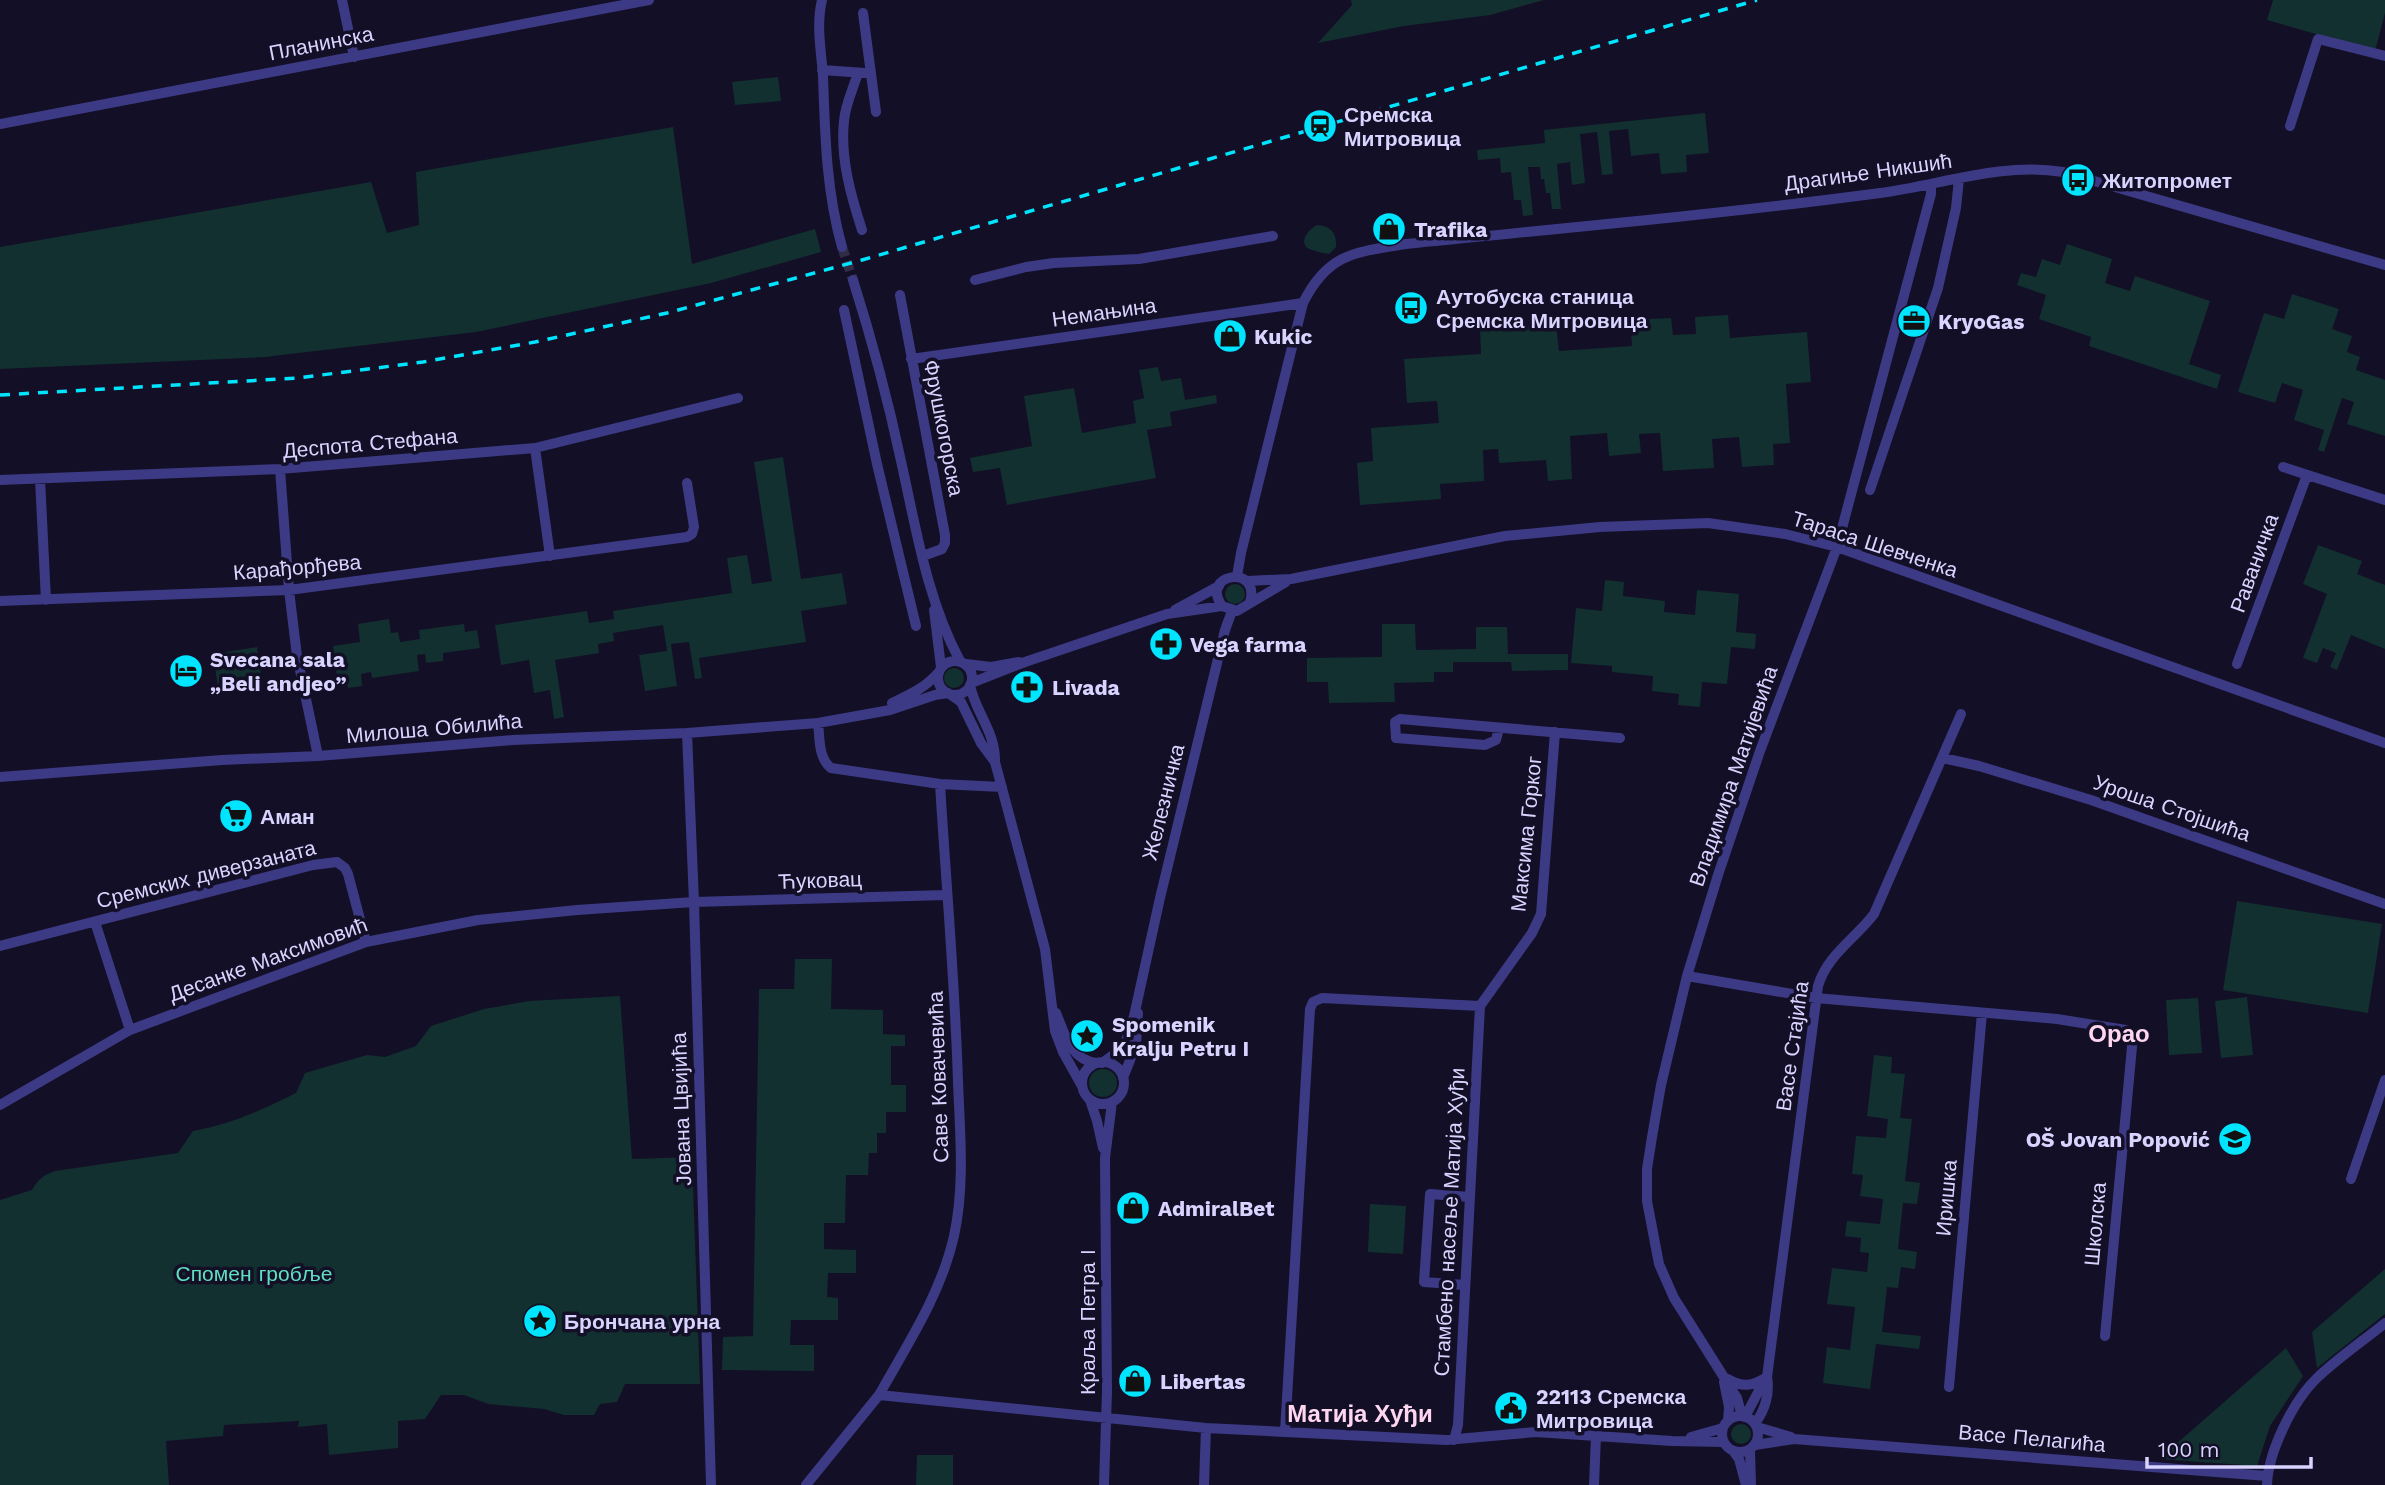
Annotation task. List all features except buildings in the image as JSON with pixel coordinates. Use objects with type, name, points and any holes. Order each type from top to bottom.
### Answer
[{"type":"street","points":[[342,0],[354,57]]},
{"type":"street","name":"Планинска","points":[[0,124],[649,0]]},
{"type":"street","points":[[811,0],[819,23]]},
{"type":"street","points":[[822,0],[819,23],[830,194],[842,247]]},
{"type":"street","points":[[863,13],[864,73],[876,112]]},
{"type":"street","points":[[2290,126],[2318,39],[2385,57]]},
{"type":"street","points":[[822,70],[864,73]]},
{"type":"street","points":[[862,230],[849,191],[843,124],[846,108],[864,73]]},
{"type":"street","name":"Драгиње Никшић","points":[[1303,303],[1321,273],[1345,256],[1406,244],[1775,205],[1931,185],[2007,169],[2037,168],[2063,172],[2385,265]]},
{"type":"street","points":[[1870,490],[1938,288],[1955,216],[1959,179]]},
{"type":"street","name":"Владимира Матијевића","points":[[1743,1416],[1737,1398],[1674,1298],[1659,1264],[1647,1201],[1647,1169],[1661,1085],[1688,976],[1718,875],[1760,751],[1837,547],[1931,194],[1931,185]]},
{"type":"street","points":[[975,280],[1026,267],[1139,259],[1273,236]]},
{"type":"street","points":[[853,280],[876,351],[889,462],[916,626]]},
{"type":"street","name":"Фрушкогорска","points":[[900,295],[945,535],[942,549],[923,556]]},
{"type":"street","points":[[1167,614],[1242,610],[1250,602],[1252,591],[1242,579],[1241,553],[1303,303]]},
{"type":"street","name":"Немањина","points":[[911,359],[1303,303]]},
{"type":"street","points":[[844,310],[889,462],[923,556],[948,637],[971,673],[972,696],[988,724],[995,750],[995,762],[1045,949],[1058,1042],[1090,1100],[1101,1104],[1112,1102],[1123,1090],[1123,1078],[1117,1068],[1080,1058],[1072,1048],[1053,1004]]},
{"type":"street","name":"Деспота Стефана","points":[[0,480],[280,469],[535,449],[738,398]]},
{"type":"street","points":[[535,449],[550,555]]},
{"type":"street","points":[[2283,467],[2385,500]]},
{"type":"street","points":[[280,469],[297,656],[318,756]]},
{"type":"street","name":"Раваничка","points":[[2237,664],[2307,475]]},
{"type":"street","points":[[40,479],[46,600]]},
{"type":"street","name":"Карађорђева","points":[[0,601],[289,590],[687,537],[692,534],[694,527],[687,483]]},
{"type":"street","name":"Тараса Шевченка","points":[[1242,579],[1291,579],[1505,536],[1600,527],[1708,523],[1784,534],[1837,547],[2385,743]]},
{"type":"street","points":[[949,694],[961,694],[970,684],[1025,662],[1167,614],[1219,586],[1226,578],[1242,579]]},
{"type":"street","name":"Тараса Шевченка","points":[[1250,602],[1291,579]]},
{"type":"street","points":[[931,586],[938,684],[961,702],[981,743],[995,762]]},
{"type":"street","points":[[1219,586],[1217,597],[1227,609]]},
{"type":"street","name":"Железничка","points":[[1099,1063],[1116,1053],[1126,1041],[1137,1003],[1225,630],[1227,609]]},
{"type":"street","points":[[939,670],[949,661],[991,667],[1025,662]]},
{"type":"street","name":"Милоша Обилића","points":[[870,712],[916,692],[930,683],[939,670]]},
{"type":"street","name":"Милоша Обилића","points":[[0,778],[513,740],[687,733],[818,723],[890,710],[935,695],[949,694]]},
{"type":"street","name":"Васе Стајића","points":[[1756,1425],[1766,1401],[1821,975],[1874,914],[1961,714]]},
{"type":"street","name":"Максима Горког","points":[[1499,727],[1496,740],[1485,745],[1396,738],[1394,730],[1395,722],[1400,719],[1499,727],[1620,738]]},
{"type":"street","points":[[818,723],[822,754],[826,765],[831,768],[940,784],[1002,787]]},
{"type":"street","name":"Максима Горког","points":[[1480,1006],[1532,933],[1541,915],[1555,732]]},
{"type":"street","name":"Јована Цвијића","points":[[687,733],[711,1485]]},
{"type":"street","name":"Уроша Стојшића","points":[[1943,758],[1979,766],[2091,800],[2385,904]]},
{"type":"street","name":"Саве Ковачевића","points":[[806,1485],[879,1395],[917,1328],[939,1282],[954,1238],[961,1194],[955,991],[940,784]]},
{"type":"street","name":"Сремских диверзаната","points":[[0,946],[313,864],[337,862],[348,874],[366,942]]},
{"type":"street","name":"Ћуковац","points":[[694,902],[947,895]]},
{"type":"street","name":"Десанке Максимовић","points":[[0,1105],[130,1030],[366,942],[478,920],[694,902]]},
{"type":"street","points":[[95,922],[130,1030]]},
{"type":"street","points":[[1688,976],[1816,998],[1982,1013]]},
{"type":"street","points":[[1285,1432],[1310,1009],[1313,1002],[1322,998],[1480,1006]]},
{"type":"street","name":"Железничка","points":[[1123,1078],[1136,1045],[1139,1026],[1137,1003]]},
{"type":"street","name":"Стамбено насеље Матија Хуђи","points":[[1454,1440],[1458,1425],[1480,1006]]},
{"type":"street","name":"Школска","points":[[1982,1013],[2116,1027],[2128,1032],[2132,1047],[2105,1336]]},
{"type":"street","name":"Иришка","points":[[1949,1387],[1982,1013]]},
{"type":"street","points":[[1082,1086],[1087,1070],[1099,1063]]},
{"type":"street","points":[[2351,1179],[2385,1080]]},
{"type":"street","name":"Краља Петра I","points":[[1090,1100],[1105,1158]]},
{"type":"street","name":"Краља Петра I","points":[[1104,1485],[1107,1418],[1105,1158],[1112,1102]]},
{"type":"street","points":[[1465,1285],[1424,1282],[1430,1194],[1470,1197]]},
{"type":"street","points":[[2267,1480],[2277,1443],[2293,1409],[2316,1379],[2385,1323]]},
{"type":"street","points":[[1722,1376],[1745,1386],[1753,1385],[1767,1377]]},
{"type":"street","name":"Владимира Матијевића","points":[[1722,1376],[1729,1407],[1726,1424]]},
{"type":"street","name":"Васе Стајића","points":[[1743,1416],[1767,1377]]},
{"type":"street","points":[[879,1395],[1206,1428],[1454,1440],[1536,1432],[1724,1442],[1739,1459],[1749,1485]]},
{"type":"street","points":[[1672,1441],[1743,1416],[1756,1425],[1759,1436],[1753,1447],[1749,1485]]},
{"type":"street","points":[[1724,1442],[1726,1424]]},
{"type":"street","name":"Васе Пелагића","points":[[1756,1425],[1794,1439],[2267,1480]]},
{"type":"street","points":[[1204,1485],[1206,1428]]},
{"type":"street","points":[[1594,1485],[1596,1436]]},
{"type":"street","name":"Васе Пелагића","points":[[1753,1447],[1794,1439]]},
{"type":"street","points":[[1734,1452],[1744,1452],[1753,1447]]},
{"type":"green space","points":[[1351,0],[1544,0],[1490,15],[1404,26],[1318,43],[1352,5]]},
{"type":"green space","points":[[2273,0],[2385,0],[2385,13],[2375,51],[2267,20]]},
{"type":"green space","points":[[778,77],[781,101],[735,105],[732,82]]},
{"type":"green space","points":[[1705,113],[1709,153],[1686,155],[1687,172],[1661,174],[1659,153],[1631,156],[1628,129],[1609,131],[1613,174],[1602,175],[1597,132],[1580,134],[1585,183],[1572,185],[1570,162],[1557,164],[1561,209],[1552,209],[1550,193],[1546,193],[1540,167],[1528,167],[1533,215],[1523,216],[1521,200],[1514,200],[1511,172],[1501,173],[1500,158],[1478,160],[1477,150],[1545,143],[1544,130]]},
{"type":"green space","points":[[673,127],[692,264],[815,229],[821,252],[711,283],[476,332],[265,357],[0,369],[0,247],[371,182],[387,233],[419,225],[416,172]]},
{"type":"green space","points":[[1317,225],[1326,227],[1334,234],[1336,247],[1329,254],[1312,250],[1305,245],[1307,233]]},
{"type":"green space","points":[[2067,244],[2112,259],[2105,283],[2130,291],[2135,276],[2210,301],[2189,364],[2221,375],[2217,389],[2089,346],[2091,337],[2039,319],[2046,295],[2017,285],[2021,273],[2036,277],[2042,259],[2060,265]]},
{"type":"green space","points":[[2292,294],[2339,309],[2332,329],[2352,336],[2347,352],[2360,357],[2356,370],[2385,380],[2385,436],[2347,424],[2354,402],[2342,398],[2324,452],[2318,450],[2324,430],[2294,420],[2303,390],[2282,383],[2275,403],[2238,392],[2264,313],[2284,319]]},
{"type":"green space","points":[[1728,315],[1730,338],[1807,332],[1811,382],[1786,384],[1790,443],[1773,444],[1774,465],[1742,467],[1739,437],[1712,439],[1714,468],[1663,471],[1660,433],[1639,434],[1641,453],[1609,456],[1607,433],[1570,436],[1572,479],[1548,481],[1546,460],[1499,463],[1498,449],[1483,450],[1484,481],[1440,484],[1441,499],[1360,505],[1357,463],[1373,461],[1371,428],[1439,423],[1437,401],[1407,403],[1404,359],[1481,354],[1480,329],[1556,324],[1559,351],[1632,346],[1630,320],[1671,318],[1673,335],[1696,334],[1695,317]]},
{"type":"green space","points":[[1158,367],[1161,381],[1181,378],[1185,400],[1216,395],[1217,403],[1170,412],[1172,426],[1147,430],[1156,478],[1007,505],[1000,468],[973,472],[970,458],[1032,446],[1024,396],[1074,388],[1082,433],[1136,423],[1133,401],[1144,398],[1139,370]]},
{"type":"green space","points":[[783,457],[801,579],[842,573],[847,604],[801,611],[806,642],[699,658],[702,678],[695,679],[689,642],[671,644],[677,686],[645,691],[639,655],[667,651],[663,625],[613,633],[614,641],[598,644],[599,653],[555,660],[564,717],[554,719],[550,690],[534,693],[529,660],[501,665],[495,625],[587,611],[589,623],[614,619],[613,611],[732,593],[727,558],[747,555],[752,584],[772,581],[754,462]]},
{"type":"green space","points":[[2318,545],[2362,561],[2357,574],[2385,585],[2385,649],[2351,635],[2337,670],[2330,667],[2336,653],[2323,648],[2317,663],[2303,658],[2327,594],[2303,584]]},
{"type":"green space","points":[[1605,580],[1624,582],[1623,596],[1665,601],[1664,612],[1695,615],[1697,590],[1739,594],[1736,632],[1756,634],[1755,649],[1731,647],[1727,684],[1702,682],[1700,707],[1678,705],[1679,694],[1652,691],[1653,676],[1612,672],[1612,666],[1571,663],[1576,608],[1602,611]]},
{"type":"green space","points":[[1231,584],[1239,584],[1245,594],[1239,604],[1231,604],[1225,598],[1225,590]]},
{"type":"green space","points":[[389,619],[391,633],[398,632],[400,642],[420,639],[419,630],[464,624],[465,632],[477,630],[480,648],[443,653],[443,661],[426,663],[425,654],[417,655],[419,671],[372,678],[371,672],[361,674],[362,686],[348,688],[347,684],[338,685],[333,646],[360,642],[358,624]]},
{"type":"green space","points":[[1382,624],[1415,624],[1416,650],[1476,649],[1476,627],[1507,627],[1508,654],[1568,654],[1568,670],[1512,671],[1511,662],[1453,662],[1453,672],[1434,672],[1434,682],[1394,683],[1395,702],[1329,703],[1328,682],[1307,682],[1307,658],[1382,657]]},
{"type":"green space","points":[[257,647],[263,688],[219,694],[213,654]]},
{"type":"green space","points":[[950,668],[958,668],[964,678],[958,688],[950,688],[944,682],[944,674]]},
{"type":"green space","points":[[2237,901],[2382,924],[2368,1013],[2223,990]]},
{"type":"green space","points":[[795,959],[832,959],[831,1009],[883,1010],[883,1034],[905,1035],[905,1046],[891,1046],[891,1085],[906,1085],[906,1112],[886,1112],[886,1133],[877,1133],[877,1153],[869,1153],[868,1175],[846,1175],[845,1223],[824,1223],[824,1249],[856,1250],[856,1273],[828,1273],[827,1297],[838,1298],[838,1320],[791,1320],[790,1345],[814,1345],[814,1371],[722,1370],[723,1337],[753,1336],[759,989],[794,989]]},
{"type":"green space","name":"Спомен гробље","points":[[620,996],[632,1159],[692,1157],[700,1384],[625,1384],[617,1402],[600,1404],[594,1415],[564,1415],[544,1409],[488,1404],[464,1395],[441,1395],[425,1419],[398,1421],[398,1448],[329,1455],[327,1424],[298,1427],[299,1421],[224,1425],[223,1436],[166,1441],[169,1485],[0,1485],[0,1200],[32,1190],[42,1178],[55,1171],[178,1153],[193,1131],[246,1116],[296,1093],[305,1073],[367,1055],[385,1057],[416,1046],[431,1026],[484,1009],[529,1001]]},
{"type":"green space","points":[[2247,997],[2253,1055],[2221,1058],[2215,1001]]},
{"type":"green space","points":[[2198,998],[2202,1053],[2169,1055],[2166,1000]]},
{"type":"green space","points":[[1874,1055],[1892,1057],[1891,1073],[1905,1074],[1900,1118],[1912,1119],[1905,1181],[1920,1183],[1917,1204],[1903,1203],[1898,1249],[1917,1252],[1915,1269],[1901,1267],[1898,1288],[1887,1287],[1882,1332],[1921,1336],[1919,1349],[1876,1344],[1870,1389],[1823,1383],[1827,1347],[1850,1350],[1855,1307],[1827,1304],[1832,1268],[1867,1272],[1869,1253],[1860,1252],[1861,1238],[1845,1236],[1847,1221],[1880,1224],[1883,1199],[1860,1196],[1863,1175],[1852,1174],[1856,1136],[1886,1138],[1888,1119],[1867,1116]]},
{"type":"green space","points":[[1103,1069],[1113,1073],[1117,1083],[1113,1093],[1103,1097],[1093,1093],[1089,1083],[1093,1073]]},
{"type":"green space","points":[[1370,1204],[1406,1206],[1403,1254],[1368,1252]]},
{"type":"green space","points":[[2385,1269],[2385,1314],[2317,1368],[2312,1332]]},
{"type":"green space","points":[[2286,1348],[2303,1376],[2270,1426],[2257,1466],[2159,1459]]},
{"type":"green space","points":[[1741,1424],[1748,1427],[1751,1434],[1748,1441],[1741,1444],[1734,1441],[1731,1434],[1734,1427]]},
{"type":"green space","points":[[917,1455],[953,1455],[953,1485],[916,1485]]},
{"type":"tunnel","points":[[842,247],[853,280]]},
{"type":"railway","points":[[0,395],[298,378],[423,362],[535,342],[667,313],[862,260],[1757,0]]},
{"type":"place","name":"Сремска Митровица","points":[[1320,126]]},
{"type":"place","name":"Житопромет","points":[[2078,180]]},
{"type":"place","name":"Trafika","points":[[1389,229]]},
{"type":"place","name":"Аутобуска станица Сремска Митровица","points":[[1411,308]]},
{"type":"place","name":"KryoGas","points":[[1914,321]]},
{"type":"place","name":"Kukic","points":[[1230,336]]},
{"type":"place","name":"Vega farma","points":[[1166,644]]},
{"type":"place","name":"Svecana sala „Beli andjeo”","points":[[186,671]]},
{"type":"place","name":"Livada","points":[[1027,687]]},
{"type":"place","name":"Аман","points":[[236,816]]},
{"type":"place","name":"Spomenik Kralju Petru I","points":[[1087,1036]]},
{"type":"place","name":"OŠ Jovan Popović","points":[[2235,1139]]},
{"type":"place","name":"AdmiralBet","points":[[1133,1208]]},
{"type":"place","name":"Брончана урна","points":[[540,1321]]},
{"type":"place","name":"Libertas","points":[[1135,1381]]},
{"type":"place","name":"22113 Сремска Митровица","points":[[1511,1408]]},
{"type":"district","name":"Орао","points":[[2119,1034]]},
{"type":"district","name":"Матија Хуђи","points":[[1360,1414]]}]
